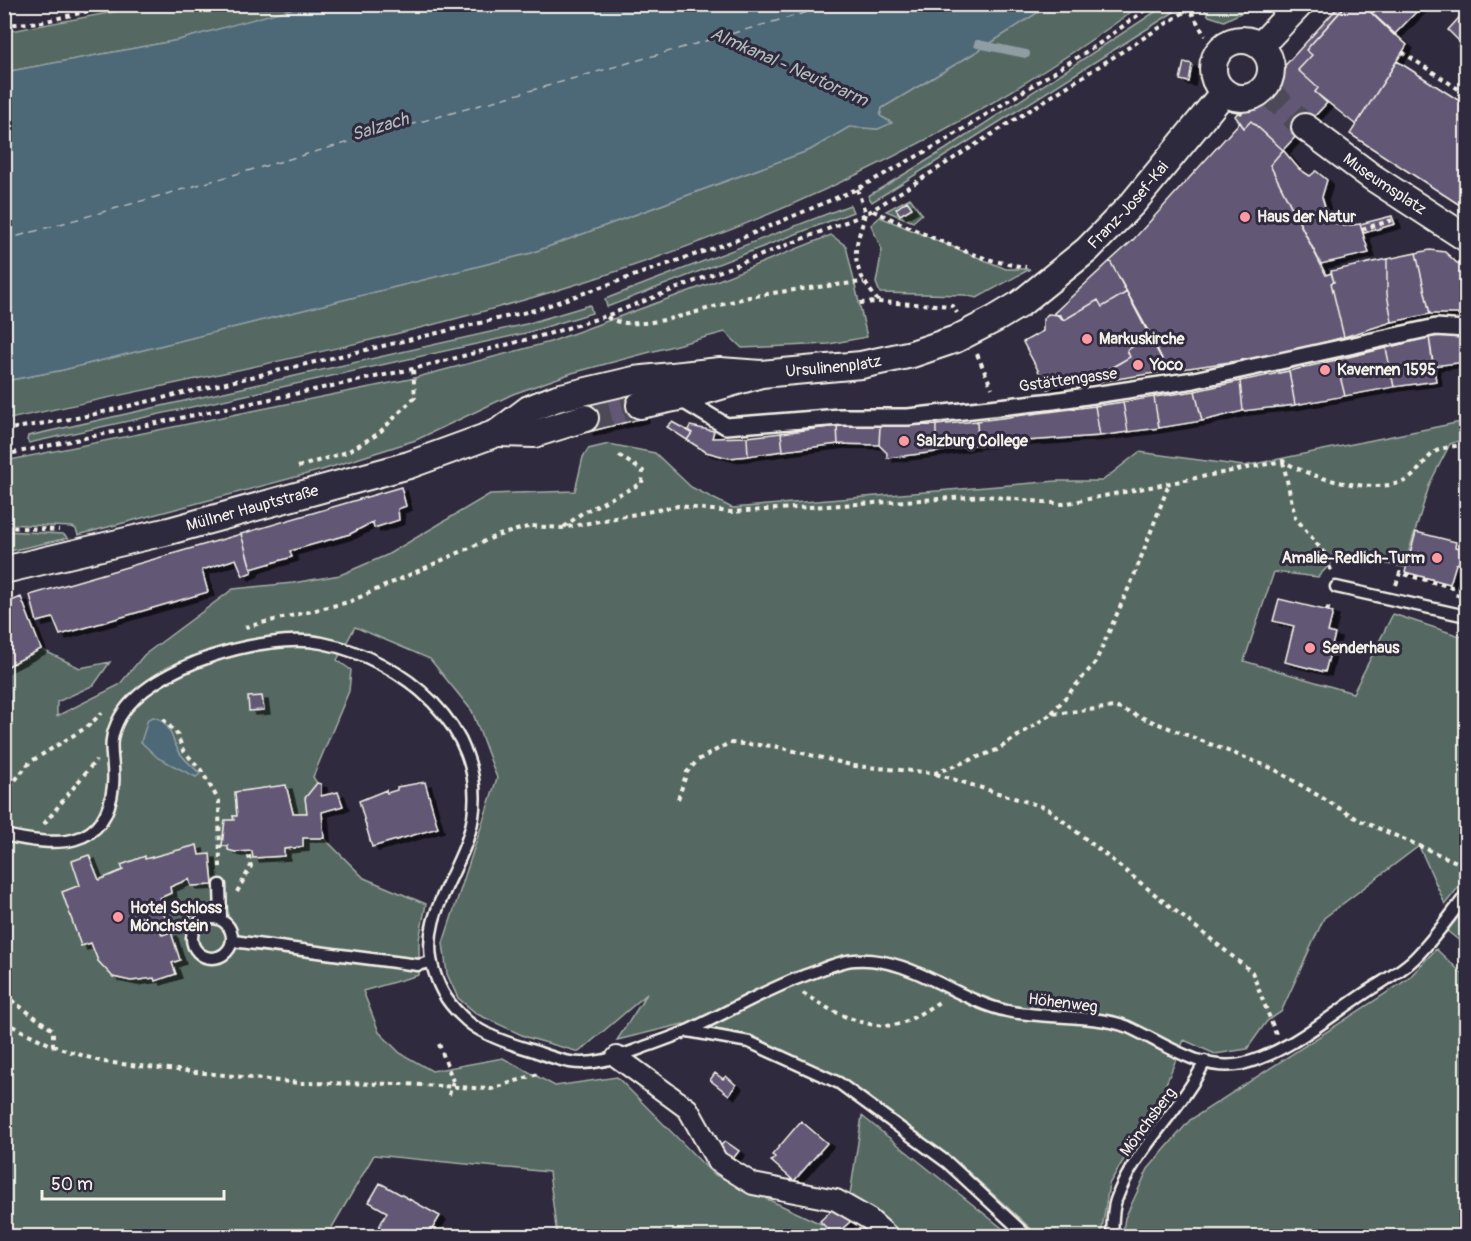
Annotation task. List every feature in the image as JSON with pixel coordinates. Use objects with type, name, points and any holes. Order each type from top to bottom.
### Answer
[{"type":"street","points":[[1260,46],[1300,4]]},
{"type":"street","points":[[1247,40],[1260,46],[1270,58],[1271,74],[1264,88],[1252,96],[1237,98],[1224,92],[1215,79],[1214,64],[1222,48],[1232,41],[1247,40]]},
{"type":"street","name":"Franz-Josef-Kai","points":[[1020,304],[1088,250],[1133,203],[1170,155],[1224,92]]},
{"type":"street","name":"Museumsplatz","points":[[1305,127],[1372,177],[1467,238]]},
{"type":"street","name":"Ursulinenplatz","points":[[640,405],[761,374],[861,365],[912,354],[956,339],[1020,304]]},
{"type":"street","name":"Gstättengasse","points":[[678,397],[726,426],[840,417],[908,417],[1002,408],[1194,380],[1436,327],[1467,329]]},
{"type":"street","name":"Müllner Hauptstraße","points":[[4,570],[169,531],[409,465],[497,433],[529,409],[556,398],[634,380],[720,371],[761,374]]},
{"type":"street","name":"Müllner Hauptstraße","points":[[497,433],[534,434],[585,418]]},
{"type":"street","points":[[617,1057],[688,1110],[717,1161],[753,1184],[836,1200],[869,1219],[888,1236]]},
{"type":"lane","points":[[1336,587],[1467,616]]},
{"type":"lane","name":"Höhenweg","points":[[110,743],[122,713],[154,684],[214,653],[261,643],[321,643],[372,660],[407,678],[433,699],[463,745],[474,780],[473,816],[465,848],[437,906],[430,934],[431,962],[442,996],[471,1025],[513,1045],[571,1062],[598,1062],[617,1057],[688,1031],[788,982],[853,959],[894,964],[956,993],[1006,1011],[1123,1025],[1173,1051],[1205,1061],[1238,1065],[1282,1048],[1412,962],[1467,895]]},
{"type":"lane","points":[[4,835],[30,841],[62,844],[92,832],[106,811],[114,784],[110,743]]},
{"type":"lane","points":[[220,885],[221,919]]},
{"type":"lane","points":[[205,919],[221,919],[228,925],[233,941],[229,950],[213,959],[203,957],[192,942],[193,932],[198,923],[205,919]]},
{"type":"lane","points":[[233,941],[418,965],[431,962]]},
{"type":"lane","points":[[688,1031],[749,1042],[838,1083],[948,1164],[1027,1236]]},
{"type":"lane","name":"Mönchsberg","points":[[1112,1236],[1115,1202],[1135,1160],[1192,1088],[1205,1061]]},
{"type":"path","points":[[4,25],[42,22],[118,4]]},
{"type":"path","points":[[4,430],[82,417],[535,310],[736,240],[857,189],[951,136],[1100,43],[1153,4]]},
{"type":"path","points":[[1187,4],[1205,36]]},
{"type":"path","points":[[4,455],[413,369],[548,334],[606,316],[872,211],[1197,4]]},
{"type":"path","points":[[1402,52],[1467,94]]},
{"type":"path","points":[[857,189],[866,214],[854,249],[864,282],[879,302]]},
{"type":"path","points":[[872,211],[988,259],[1006,265],[1037,268]]},
{"type":"path","points":[[1362,229],[1393,220]]},
{"type":"path","points":[[606,316],[638,323],[668,320],[713,305],[752,297],[864,282]]},
{"type":"path","points":[[860,303],[953,306],[959,318]]},
{"type":"path","points":[[972,345],[1002,408]]},
{"type":"path","points":[[290,470],[347,452],[378,434],[415,397],[413,369]]},
{"type":"path","points":[[233,630],[349,602],[496,536],[531,526],[562,528],[678,506],[731,512],[985,496],[1063,504],[1283,461],[1296,469],[1353,485],[1385,484],[1406,481],[1436,450],[1467,444]]},
{"type":"path","points":[[562,528],[582,513],[642,483],[643,471],[618,454]]},
{"type":"path","points":[[1283,461],[1295,517],[1325,554],[1336,587]]},
{"type":"path","points":[[935,773],[997,750],[1051,714],[1095,663],[1134,576],[1169,484]]},
{"type":"path","points":[[1459,591],[1467,563]]},
{"type":"path","points":[[1400,573],[1451,587],[1460,585]]},
{"type":"path","points":[[1051,714],[1115,707],[1185,732],[1274,769],[1359,819],[1467,866]]},
{"type":"path","points":[[4,794],[30,762],[87,727],[104,711]]},
{"type":"path","points":[[163,719],[177,734],[183,750],[201,770],[219,801],[220,885]]},
{"type":"path","points":[[30,841],[110,743]]},
{"type":"path","points":[[678,799],[687,772],[698,760],[729,743],[774,746],[855,766],[935,773],[1047,808],[1252,972],[1282,1048]]},
{"type":"path","points":[[220,904],[233,898],[245,880],[251,866],[248,851]]},
{"type":"path","points":[[176,900],[198,923]]},
{"type":"path","points":[[788,982],[818,1004],[868,1025],[901,1024],[956,993]]},
{"type":"path","points":[[4,995],[53,1030],[53,1046]]},
{"type":"path","points":[[4,1022],[53,1046],[103,1062],[298,1083],[406,1084],[459,1089],[491,1089],[571,1062]]},
{"type":"path","points":[[439,1044],[453,1081],[449,1095]]},
{"type":"green space","points":[[1167,4],[1174,12],[872,202],[868,196],[946,149]]},
{"type":"green space","points":[[151,5],[308,5],[179,40],[5,72],[5,32]]},
{"type":"green space","points":[[1049,5],[1141,5],[1073,52],[1003,96],[931,137],[857,174],[705,240],[548,293],[414,330],[5,420],[5,381],[63,370],[531,253],[810,150],[849,127],[878,129],[891,122],[880,116],[882,108],[986,46]]},
{"type":"green space","points":[[1210,5],[1247,5],[1249,9],[1224,21],[1209,16],[1204,9]]},
{"type":"green space","points":[[910,198],[922,214],[913,222],[886,211]]},
{"type":"green space","points":[[850,205],[853,212],[607,307],[605,299]]},
{"type":"green space","points":[[880,217],[1006,269],[1030,269],[977,298],[964,295],[880,293],[876,283],[882,250],[871,225]]},
{"type":"green space","points":[[831,235],[846,246],[867,337],[829,344],[742,348],[725,332],[572,373],[513,394],[416,440],[322,470],[78,535],[76,529],[72,527],[5,524],[5,461],[410,379],[550,342],[711,283]]},
{"type":"green space","points":[[590,305],[592,313],[526,333],[29,443],[27,440],[28,436],[526,324]]},
{"type":"green space","points":[[1466,421],[1466,438],[1450,444],[1430,483],[1404,567],[1338,556],[1318,577],[1274,572],[1244,661],[1353,693],[1393,614],[1466,638],[1466,878],[1445,904],[1419,846],[1324,918],[1281,1012],[1267,1021],[1247,1049],[1215,1054],[1184,1040],[1159,1101],[1109,1184],[1101,1236],[1039,1236],[963,1167],[870,1097],[839,1077],[751,1035],[683,1024],[617,1040],[647,994],[579,1052],[526,1037],[477,1014],[458,998],[447,974],[443,943],[497,778],[472,711],[430,659],[355,627],[337,660],[351,670],[349,691],[313,777],[317,783],[306,798],[307,813],[293,813],[286,785],[235,793],[237,816],[233,816],[234,820],[225,821],[222,846],[252,851],[253,858],[284,856],[284,849],[303,847],[303,838],[324,838],[364,878],[426,904],[419,940],[419,975],[363,991],[379,1032],[400,1053],[432,1071],[503,1058],[555,1086],[617,1077],[713,1174],[847,1236],[557,1236],[549,1172],[374,1155],[327,1236],[5,1236],[5,668],[41,649],[80,668],[110,662],[94,685],[57,702],[57,716],[119,685],[144,655],[233,589],[293,583],[340,575],[387,555],[490,494],[575,491],[583,457],[588,449],[609,444],[655,453],[691,487],[732,508],[1057,481],[1102,481],[1139,452],[1244,466]]},
{"type":"green space","points":[[4,531],[63,534],[68,538],[5,552]]},
{"type":"green space","points":[[1466,907],[1466,946],[1447,931]]},
{"type":"green space","points":[[1436,949],[1466,977],[1466,1236],[1122,1236],[1125,1218],[1148,1169],[1190,1120],[1408,979]]},
{"type":"green space","points":[[862,1116],[1012,1236],[903,1236],[879,1214],[850,1195]]},
{"type":"water","name":"Salzach","points":[[308,4],[1049,5],[986,46],[882,108],[880,116],[892,123],[878,129],[849,127],[810,150],[531,253],[63,370],[5,381],[5,72],[179,40]]},
{"type":"water","points":[[153,717],[164,722],[182,756],[200,774],[196,777],[158,758],[141,742],[148,719]]},
{"type":"building","points":[[1347,4],[1362,4],[1407,45],[1356,125],[1315,92],[1318,88],[1298,70],[1312,55],[1306,50]]},
{"type":"building","points":[[1362,4],[1419,4],[1421,7],[1394,35]]},
{"type":"building","points":[[1339,6],[1342,10],[1306,50],[1312,55],[1298,70],[1318,88],[1315,92],[1327,103],[1283,150],[1251,121],[1244,128],[1235,116],[1238,112],[1241,114]]},
{"type":"building","points":[[1466,10],[1466,38],[1461,43],[1448,30]]},
{"type":"building","points":[[1466,38],[1466,49],[1458,46]]},
{"type":"building","points":[[1397,61],[1466,105],[1466,209],[1350,134]]},
{"type":"building","points":[[1184,62],[1192,64],[1189,82],[1180,80]]},
{"type":"building","points":[[1251,121],[1283,150],[1270,165],[1326,275],[1331,273],[1334,282],[1331,283],[1344,337],[1278,355],[1168,371],[1110,261],[1133,240],[1240,122],[1244,128]]},
{"type":"building","points":[[1283,150],[1299,169],[1310,176],[1316,171],[1327,180],[1322,197],[1328,217],[1333,222],[1344,226],[1360,224],[1369,253],[1321,264],[1270,165]]},
{"type":"building","points":[[907,201],[912,208],[900,215],[896,209]]},
{"type":"building","points":[[1392,216],[1395,224],[1364,233],[1360,224]]},
{"type":"building","points":[[1430,250],[1445,252],[1457,263],[1466,264],[1466,314],[1430,314],[1416,253]]},
{"type":"building","points":[[1416,253],[1430,314],[1392,322],[1387,294],[1387,259]]},
{"type":"building","points":[[1387,259],[1387,294],[1392,322],[1344,337],[1331,283],[1334,282],[1331,271]]},
{"type":"building","points":[[1110,261],[1127,292],[1102,307],[1098,300],[1064,320],[1054,313]]},
{"type":"building","name":"Markuskirche","points":[[1127,292],[1151,336],[1127,350],[1130,357],[1086,383],[1076,385],[1068,378],[1048,389],[1023,342],[1043,331],[1043,319],[1048,314],[1060,315],[1064,320],[1098,300],[1102,307]]},
{"type":"building","points":[[1151,336],[1168,371],[1097,382],[1089,380],[1130,357],[1127,350]]},
{"type":"building","points":[[1429,337],[1465,337],[1466,362],[1433,366]]},
{"type":"building","points":[[1429,337],[1436,381],[1394,387],[1386,348]]},
{"type":"building","points":[[1386,348],[1394,387],[1345,396],[1336,360]]},
{"type":"building","points":[[1336,360],[1345,396],[1295,405],[1289,371]]},
{"type":"building","points":[[1289,371],[1295,405],[1243,411],[1240,381]]},
{"type":"building","points":[[1240,381],[1243,411],[1202,421],[1195,391]]},
{"type":"building","points":[[636,389],[643,418],[588,432],[581,403]]},
{"type":"building","points":[[1195,391],[1202,421],[1159,428],[1154,397]]},
{"type":"building","points":[[1154,397],[1159,428],[1128,432],[1123,402]]},
{"type":"building","points":[[1123,402],[1128,432],[1100,436],[1095,406]]},
{"type":"building","points":[[1095,406],[1100,436],[978,444],[977,421]]},
{"type":"building","points":[[977,421],[978,444],[936,452],[936,425]]},
{"type":"building","points":[[672,422],[692,433],[687,440],[667,427]]},
{"type":"building","points":[[936,425],[936,452],[887,458],[887,453],[879,445],[880,426]]},
{"type":"building","points":[[690,426],[714,431],[712,438],[747,437],[748,456],[729,458],[706,452],[687,440],[692,433],[688,430]]},
{"type":"building","points":[[837,426],[880,426],[879,445],[838,444]]},
{"type":"building","points":[[837,426],[838,444],[783,451],[781,433]]},
{"type":"building","points":[[781,433],[783,451],[748,456],[747,437]]},
{"type":"building","points":[[401,487],[406,506],[398,509],[399,520],[374,528],[373,522],[350,534],[290,551],[292,557],[251,569],[241,534]]},
{"type":"building","name":"Amalie-Redlich-Turm","points":[[1416,532],[1456,542],[1455,547],[1465,549],[1466,560],[1456,564],[1450,584],[1405,572]]},
{"type":"building","points":[[241,534],[252,572],[243,576],[236,559],[202,570],[208,592],[60,635],[53,618],[37,622],[30,595]]},
{"type":"building","points":[[21,597],[41,649],[4,668],[4,604]]},
{"type":"building","name":"Senderhaus","points":[[1279,599],[1333,612],[1328,632],[1335,634],[1325,672],[1285,662],[1294,626],[1273,621]]},
{"type":"building","points":[[262,696],[264,710],[249,711],[248,697]]},
{"type":"building","points":[[425,782],[438,828],[372,847],[359,801],[386,790],[387,793],[397,790],[397,787]]},
{"type":"building","points":[[317,783],[321,784],[321,796],[338,792],[343,806],[322,812],[324,838],[303,838],[303,847],[284,849],[284,856],[253,858],[252,851],[235,852],[228,850],[228,846],[222,846],[225,820],[234,820],[233,816],[237,816],[235,792],[286,785],[293,813],[307,813],[305,798]]},
{"type":"building","name":"Hotel Schloss Mönchstein","points":[[197,845],[199,855],[210,854],[213,885],[191,886],[189,879],[170,887],[171,893],[160,898],[167,925],[159,927],[162,935],[171,932],[180,960],[172,963],[176,974],[155,981],[154,978],[131,981],[113,977],[98,961],[91,943],[81,946],[62,892],[80,885],[72,861],[89,855],[99,880],[123,870],[121,865],[145,856],[145,859]]},
{"type":"building","points":[[715,1073],[723,1079],[726,1076],[736,1085],[729,1095],[710,1080]]},
{"type":"building","points":[[801,1121],[827,1143],[794,1181],[771,1161],[775,1157],[772,1155]]},
{"type":"building","points":[[725,1141],[739,1151],[732,1160],[718,1149]]},
{"type":"building","points":[[380,1183],[440,1216],[428,1236],[374,1236],[387,1212],[369,1202]]},
{"type":"building","points":[[837,1205],[851,1221],[834,1236],[820,1221]]},
{"type":"waterway","name":"Almkanal - Neutorarm","points":[[978,44],[1026,54]]},
{"type":"ferry route","points":[[4,240],[836,4]]},
{"type":"tunnel","points":[[1264,88],[1305,127]]},
{"type":"tunnel","points":[[585,418],[640,405]]},
{"type":"place","name":"Haus der Natur","points":[[1245,217]]},
{"type":"place","name":"Markuskirche","points":[[1087,339]]},
{"type":"place","name":"Yoco","points":[[1138,365]]},
{"type":"place","name":"Kavernen 1595","points":[[1325,370]]},
{"type":"place","name":"Salzburg College","points":[[904,441]]},
{"type":"place","name":"Amalie-Redlich-Turm","points":[[1437,558]]},
{"type":"place","name":"Senderhaus","points":[[1310,648]]},
{"type":"place","name":"Hotel Schloss Mönchstein","points":[[118,917]]}]
